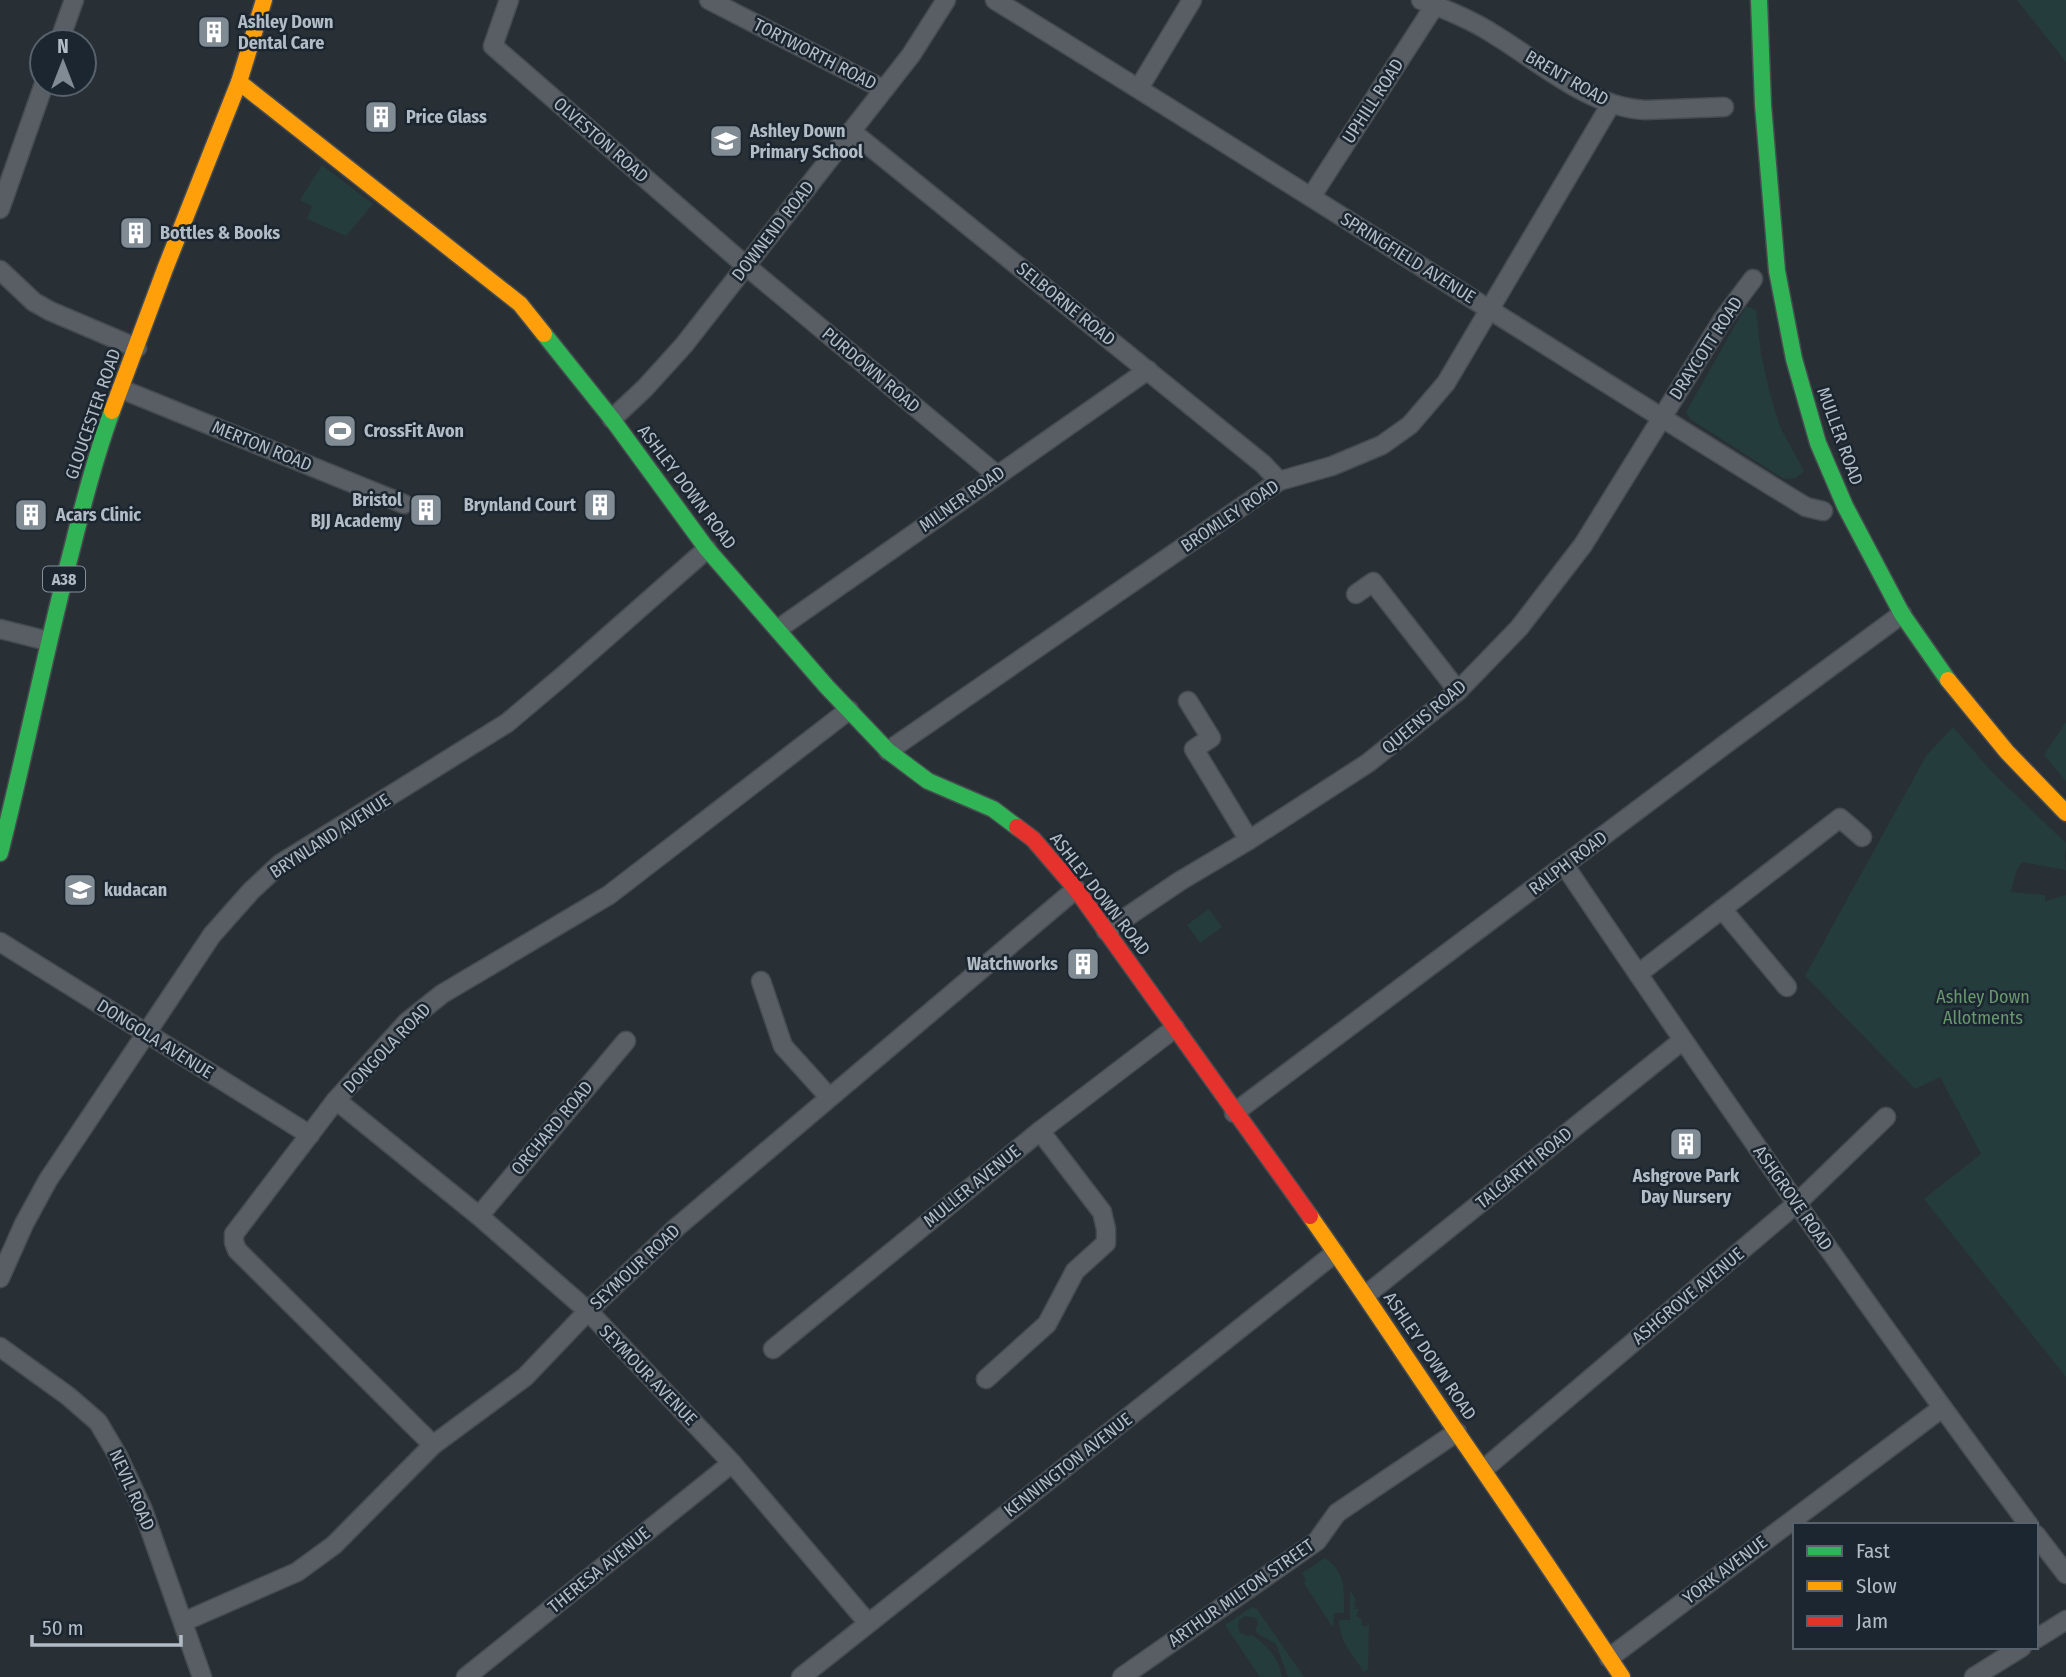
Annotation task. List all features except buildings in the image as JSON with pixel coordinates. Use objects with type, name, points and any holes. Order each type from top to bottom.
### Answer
[{"type":"main road","name":"GLOUCESTER ROAD","points":[[0,853],[24,759],[48,641],[97,451],[239,82],[264,0]]},
{"type":"main road","name":"MULLER ROAD","points":[[1759,0],[1763,105],[1777,271],[1794,359],[1818,443],[1831,476],[1902,614],[1956,691],[2007,752],[2066,813]]},
{"type":"main road","name":"ASHLEY DOWN ROAD","points":[[239,82],[520,304],[612,419],[706,549],[827,687],[888,751],[928,780],[993,809],[1033,839],[1076,889],[1366,1295],[1622,1677]]},
{"type":"street","points":[[64,28],[74,0]]},
{"type":"street","name":"OLVESTON ROAD","points":[[509,0],[493,46],[746,265]]},
{"type":"street","name":"TORTWORTH ROAD","points":[[709,0],[883,89]]},
{"type":"street","name":"DOWNEND ROAD","points":[[612,419],[684,345],[911,55],[946,0]]},
{"type":"street","name":"SPRINGFIELD AVENUE","points":[[995,0],[1661,418],[1806,507],[1822,511]]},
{"type":"street","points":[[1139,88],[1192,0]]},
{"type":"street","name":"BRENT ROAD","points":[[1428,3],[1493,33],[1574,85],[1611,104],[1645,110],[1724,107]]},
{"type":"street","name":"UPHILL ROAD","points":[[1311,197],[1428,3]]},
{"type":"street","points":[[0,209],[39,98]]},
{"type":"street","name":"BROMLEY ROAD","points":[[888,751],[1279,481],[1332,466],[1382,446],[1410,425],[1446,383],[1611,104]]},
{"type":"street","points":[[1745,106],[1763,105]]},
{"type":"street","name":"SELBORNE ROAD","points":[[851,131],[1263,464],[1279,481]]},
{"type":"street","name":"PURDOWN ROAD","points":[[746,265],[997,475]]},
{"type":"street","points":[[0,270],[34,302],[50,312],[137,348]]},
{"type":"street","name":"DRAYCOTT ROAD","points":[[1661,418],[1723,319],[1753,279]]},
{"type":"street","name":"MILNER ROAD","points":[[778,629],[1148,370]]},
{"type":"street","name":"MERTON ROAD","points":[[121,389],[404,504]]},
{"type":"street","name":"QUEENS ROAD","points":[[1106,931],[1180,881],[1368,763],[1458,691],[1519,628],[1583,545],[1661,418]]},
{"type":"street","name":"BRYNLAND AVENUE","points":[[0,1278],[24,1224],[48,1180],[212,935],[251,891],[280,864],[507,723],[706,549]]},
{"type":"street","points":[[1356,594],[1373,582],[1458,691]]},
{"type":"street","name":"RALPH ROAD","points":[[1234,1113],[1902,614]]},
{"type":"street","points":[[0,629],[48,641]]},
{"type":"street","points":[[1188,701],[1211,738],[1194,749],[1249,840]]},
{"type":"street","name":"DONGOLA ROAD","points":[[433,1445],[237,1250],[233,1242],[234,1234],[336,1100],[407,1023],[442,994],[608,895],[849,710]]},
{"type":"street","points":[[1638,974],[1840,818],[1862,837]]},
{"type":"street","name":"ASHGROVE ROAD","points":[[1565,866],[1796,1204],[2028,1523]]},
{"type":"street","name":"SEYMOUR ROAD","points":[[183,1622],[297,1572],[334,1545],[433,1445],[525,1377],[588,1311],[677,1227],[1076,889]]},
{"type":"street","points":[[1722,909],[1787,987]]},
{"type":"street","name":"DONGOLA AVENUE","points":[[0,942],[310,1135]]},
{"type":"street","points":[[761,981],[783,1046],[829,1097]]},
{"type":"street","name":"MULLER AVENUE","points":[[773,1349],[1040,1131],[1175,1028]]},
{"type":"street","name":"TALGARTH ROAD","points":[[1366,1295],[1683,1040]]},
{"type":"street","name":"ORCHARD ROAD","points":[[479,1216],[625,1041]]},
{"type":"street","name":"SEYMOUR AVENUE","points":[[336,1100],[479,1216],[588,1311],[732,1463],[868,1623]]},
{"type":"street","name":"ASHGROVE AVENUE","points":[[1484,1469],[1796,1204],[1885,1117]]},
{"type":"street","points":[[986,1379],[1047,1324],[1076,1271],[1105,1243],[1106,1228],[1102,1212],[1040,1131]]},
{"type":"street","name":"KENNINGTON AVENUE","points":[[801,1677],[1335,1253]]},
{"type":"street","name":"NEVIL ROAD","points":[[0,1347],[68,1396],[98,1422],[143,1510],[202,1677]]},
{"type":"street","name":"YORK AVENUE","points":[[1609,1658],[1942,1408]]},
{"type":"street","name":"ARTHUR MILTON STREET","points":[[1122,1677],[1317,1541],[1337,1513],[1457,1432]]},
{"type":"street","name":"THERESA AVENUE","points":[[466,1677],[732,1463]]},
{"type":"street","points":[[2038,1538],[2066,1574]]},
{"type":"street","points":[[2038,1638],[2066,1620]]},
{"type":"street","points":[[1974,1677],[2019,1649]]},
{"type":"green space","points":[[2017,0],[2066,0],[2066,62]]},
{"type":"green space","points":[[322,165],[373,204],[346,236],[307,219],[312,206],[300,200]]},
{"type":"green space","points":[[1746,306],[1756,310],[1761,354],[1770,394],[1780,427],[1804,471],[1796,478],[1784,479],[1690,419],[1686,412]]},
{"type":"green space","points":[[2066,722],[2066,781],[2044,755]]},
{"type":"green space","name":"Ashley Down Allotments","points":[[1953,727],[1992,772],[2066,843],[2066,870],[2022,862],[2016,872],[2011,892],[2045,895],[2045,901],[2066,895],[2066,1377],[1924,1199],[1981,1154],[1940,1077],[1915,1089],[1805,976],[1926,756]]},
{"type":"green space","points":[[1209,909],[1222,927],[1200,943],[1187,925]]},
{"type":"green space","points":[[1325,1558],[1337,1569],[1344,1589],[1344,1613],[1334,1613],[1333,1628],[1304,1583],[1306,1579],[1302,1573]]},
{"type":"green space","points":[[1350,1590],[1356,1600],[1355,1609],[1359,1609],[1356,1616],[1362,1620],[1361,1625],[1365,1627],[1369,1624],[1368,1669],[1364,1672],[1341,1635],[1339,1620],[1350,1620]]},
{"type":"green space","points":[[1252,1607],[1257,1609],[1304,1677],[1288,1677],[1276,1644],[1258,1634],[1255,1630],[1258,1624],[1256,1618],[1245,1616],[1239,1620],[1240,1633],[1252,1635],[1267,1648],[1275,1658],[1282,1677],[1260,1677],[1225,1625]]},
{"type":"traffic: fast","points":[[1759,0],[1763,105],[1777,271],[1794,359],[1818,443],[1845,506],[1902,614],[1948,680]]},
{"type":"traffic: fast","points":[[544,334],[612,419],[707,549],[827,687],[888,751],[928,781],[993,809],[1017,827]]},
{"type":"traffic: fast","points":[[0,853],[63,583],[112,411]]},
{"type":"traffic: slow","points":[[112,411],[239,82],[264,0]]},
{"type":"traffic: slow","points":[[239,82],[520,304],[544,334]]},
{"type":"traffic: slow","points":[[1948,680],[2007,752],[2066,813]]},
{"type":"traffic: slow","points":[[1310,1216],[1622,1677]]},
{"type":"traffic: jam","points":[[1017,827],[1033,839],[1076,889],[1310,1216]]},
{"type":"place","name":"Ashley Down Dental Care","points":[[214,32]]},
{"type":"place","name":"Price Glass","points":[[381,117]]},
{"type":"place","name":"Ashley Down Primary School","points":[[726,141]]},
{"type":"place","name":"Bottles & Books","points":[[136,233]]},
{"type":"place","name":"CrossFit Avon","points":[[340,431]]},
{"type":"place","name":"Brynland Court","points":[[600,505]]},
{"type":"place","name":"Bristol BJJ Academy","points":[[426,510]]},
{"type":"place","name":"Acars Clinic","points":[[31,515]]},
{"type":"place","name":"kudacan","points":[[80,890]]},
{"type":"place","name":"Watchworks","points":[[1083,964]]},
{"type":"place","name":"Ashgrove Park Day Nursery","points":[[1686,1144]]}]
